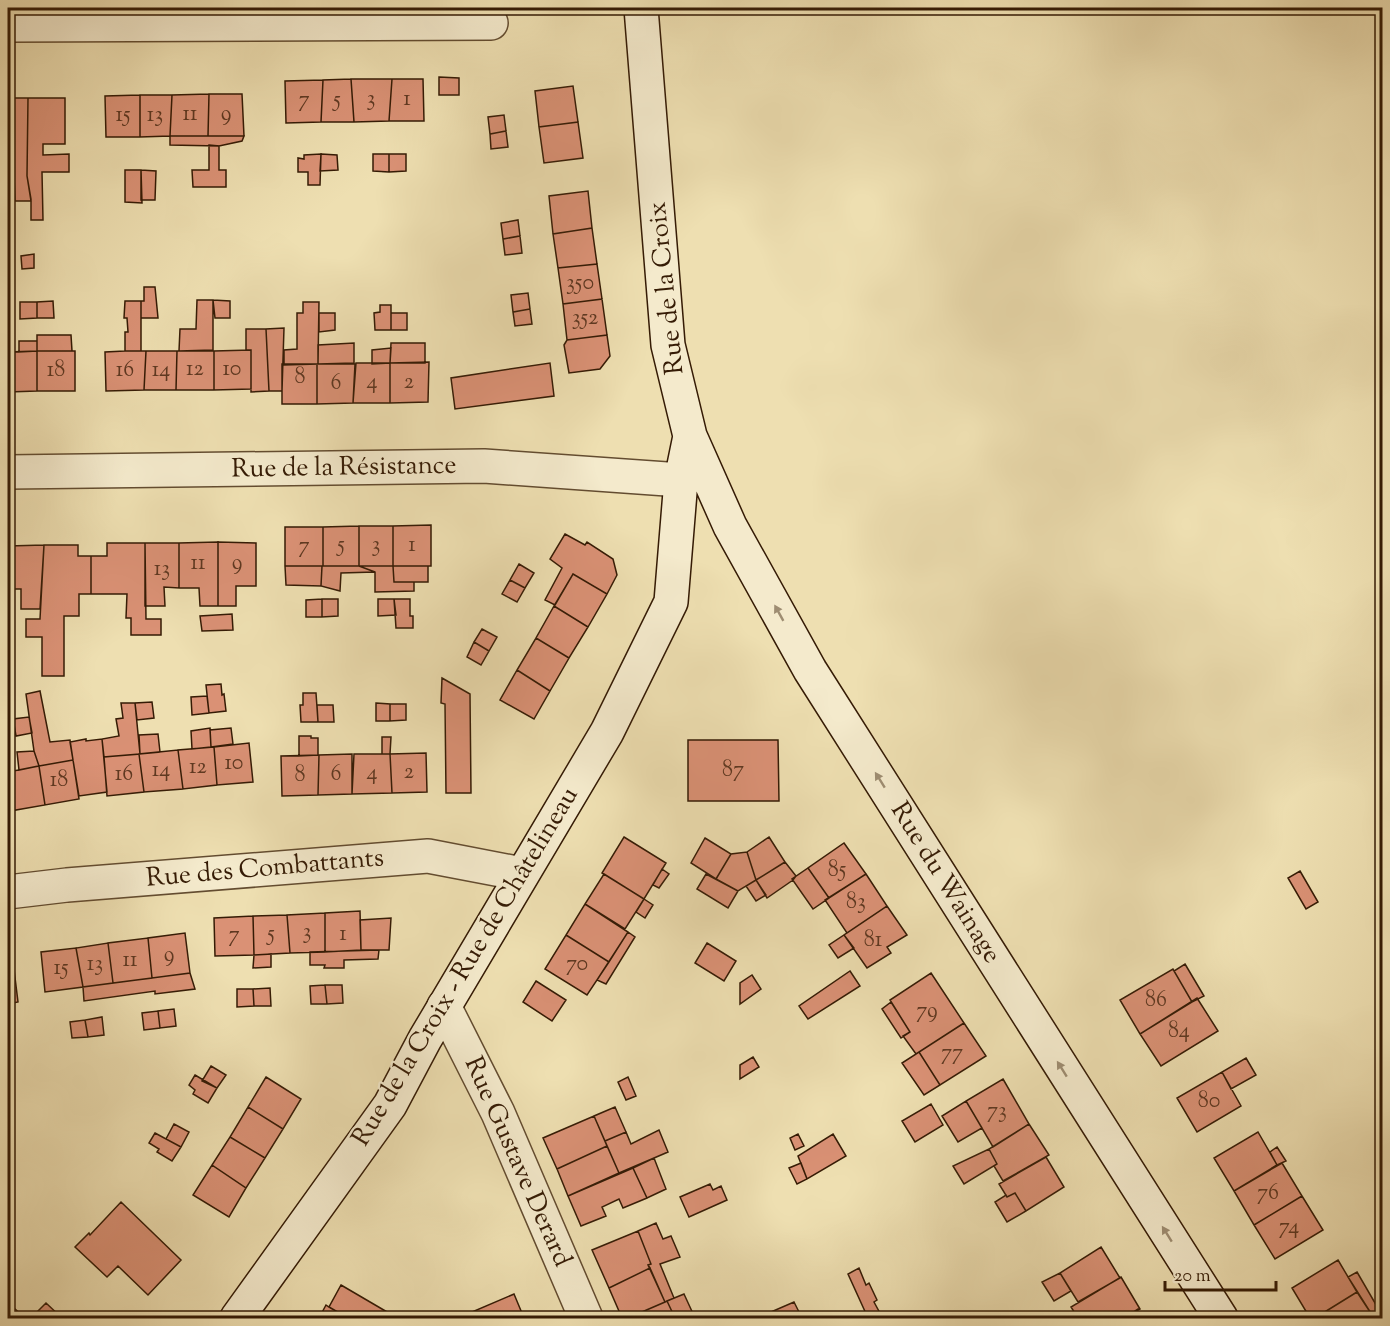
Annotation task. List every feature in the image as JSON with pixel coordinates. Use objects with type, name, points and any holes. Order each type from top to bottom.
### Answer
[{"type":"street","name":"Rue de la Croix","points":[[641,8],[668,345],[690,436],[681,480],[671,602]]},
{"type":"street","points":[[8,25],[491,23]]},
{"type":"street","name":"Rue du Wainage","points":[[690,436],[730,526],[810,670],[1221,1318]]},
{"type":"street","name":"Rue de la Résistance","points":[[8,472],[484,466],[681,480]]},
{"type":"street","name":"Rue de la Croix - Rue de Châtelineau","points":[[237,1318],[390,1105],[444,1006],[607,732],[671,602]]},
{"type":"street","name":"Rue des Combattants","points":[[8,892],[67,885],[428,856],[522,874]]},
{"type":"street","name":"Rue Gustave Derard","points":[[444,1006],[498,1113],[586,1318]]},
{"type":"building","points":[[439,77],[459,78],[459,95],[439,95]]},
{"type":"building","points":[[351,79],[354,122],[321,122],[323,80]]},
{"type":"building","points":[[351,79],[392,79],[389,121],[354,122]]},
{"type":"building","points":[[392,79],[423,79],[424,121],[389,121]]},
{"type":"building","points":[[323,80],[321,122],[286,123],[285,81]]},
{"type":"building","points":[[573,86],[578,122],[539,127],[535,91]]},
{"type":"building","points":[[209,94],[242,94],[244,136],[208,136]]},
{"type":"building","points":[[209,94],[208,136],[170,136],[172,95]]},
{"type":"building","points":[[140,95],[140,137],[106,137],[105,96]]},
{"type":"building","points":[[140,95],[172,95],[170,136],[140,137]]},
{"type":"building","points":[[8,98],[28,98],[27,176],[31,201],[15,201],[14,176],[11,176],[11,144],[8,144]]},
{"type":"building","points":[[28,98],[65,98],[65,144],[43,144],[43,155],[69,154],[69,172],[42,172],[43,220],[31,220],[31,199],[27,176]]},
{"type":"building","points":[[504,115],[506,131],[490,134],[488,117]]},
{"type":"building","points":[[578,122],[583,158],[544,163],[539,127]]},
{"type":"building","points":[[506,131],[508,147],[491,149],[490,134]]},
{"type":"building","points":[[170,136],[244,136],[242,141],[219,146],[170,145]]},
{"type":"building","points":[[209,145],[219,146],[219,170],[226,170],[226,187],[193,187],[192,170],[209,170]]},
{"type":"building","points":[[321,154],[320,185],[308,185],[308,172],[298,172],[298,158],[304,159],[304,155]]},
{"type":"building","points":[[321,154],[337,155],[338,170],[320,171]]},
{"type":"building","points":[[373,154],[389,154],[389,172],[373,171]]},
{"type":"building","points":[[389,154],[406,154],[406,171],[389,172]]},
{"type":"building","points":[[125,170],[141,170],[142,203],[125,202]]},
{"type":"building","points":[[141,170],[156,171],[155,200],[141,200]]},
{"type":"building","points":[[588,191],[592,228],[553,234],[549,196]]},
{"type":"building","points":[[518,220],[520,236],[503,239],[501,223]]},
{"type":"building","points":[[592,228],[597,264],[558,268],[553,234]]},
{"type":"building","points":[[520,236],[522,253],[505,255],[503,239]]},
{"type":"building","points":[[34,254],[34,268],[22,269],[21,256]]},
{"type":"building","points":[[597,264],[602,299],[563,304],[558,268]]},
{"type":"building","points":[[144,287],[155,287],[158,318],[141,318]]},
{"type":"building","points":[[528,293],[530,309],[513,312],[511,295]]},
{"type":"building","points":[[602,299],[607,335],[567,340],[563,304]]},
{"type":"building","points":[[197,300],[213,300],[213,350],[179,351],[180,329],[196,329]]},
{"type":"building","points":[[213,300],[230,301],[230,318],[215,318]]},
{"type":"building","points":[[53,301],[54,318],[37,318],[37,302]]},
{"type":"building","points":[[125,301],[141,301],[141,351],[125,351],[125,332],[128,332],[127,318],[124,318]]},
{"type":"building","points":[[20,302],[37,302],[37,318],[20,319]]},
{"type":"building","points":[[303,302],[319,302],[318,364],[284,365],[284,350],[297,349],[297,313],[303,313]]},
{"type":"building","points":[[380,305],[391,305],[391,330],[375,330],[374,313],[380,312]]},
{"type":"building","points":[[530,309],[532,324],[515,326],[513,312]]},
{"type":"building","points":[[319,313],[335,313],[335,330],[319,332]]},
{"type":"building","points":[[391,313],[407,313],[407,330],[391,330]]},
{"type":"building","points":[[284,328],[282,391],[269,391],[266,329]]},
{"type":"building","points":[[246,329],[266,329],[269,391],[251,392],[251,350],[246,350]]},
{"type":"building","points":[[37,335],[71,335],[72,351],[37,351]]},
{"type":"building","points":[[607,335],[610,356],[600,369],[569,373],[564,345],[567,340]]},
{"type":"building","points":[[19,341],[37,341],[37,351],[19,352]]},
{"type":"building","points":[[354,343],[354,363],[318,364],[318,345]]},
{"type":"building","points":[[391,343],[425,343],[425,363],[390,363]]},
{"type":"building","points":[[391,348],[390,363],[372,364],[372,350]]},
{"type":"building","points":[[251,350],[251,389],[214,390],[214,351]]},
{"type":"building","points":[[37,351],[37,391],[8,392],[8,352]]},
{"type":"building","points":[[37,351],[75,351],[75,391],[37,391]]},
{"type":"building","points":[[146,351],[144,390],[106,391],[105,352]]},
{"type":"building","points":[[146,351],[177,351],[176,390],[144,390]]},
{"type":"building","points":[[177,351],[214,351],[214,390],[176,390]]},
{"type":"building","points":[[429,362],[428,402],[390,403],[390,363]]},
{"type":"building","points":[[356,363],[390,363],[390,403],[353,403]]},
{"type":"building","points":[[550,363],[554,396],[455,409],[451,378]]},
{"type":"building","points":[[282,364],[317,364],[317,404],[282,404]]},
{"type":"building","points":[[317,364],[355,364],[353,403],[317,404]]},
{"type":"building","points":[[431,525],[431,566],[393,566],[393,526]]},
{"type":"building","points":[[359,526],[359,566],[323,566],[323,527]]},
{"type":"building","points":[[359,526],[393,526],[393,566],[359,566]]},
{"type":"building","points":[[285,527],[323,527],[323,566],[285,566]]},
{"type":"building","points":[[565,534],[585,545],[587,542],[613,559],[617,575],[607,594],[573,574],[555,605],[545,600],[562,568],[550,559]]},
{"type":"building","points":[[218,542],[218,606],[200,606],[199,588],[179,588],[179,543]]},
{"type":"building","points":[[218,542],[256,543],[256,586],[236,586],[236,606],[218,606]]},
{"type":"building","points":[[107,543],[145,543],[146,619],[161,619],[161,635],[131,635],[131,618],[126,618],[127,594],[91,594],[91,556],[107,556]]},
{"type":"building","points":[[145,543],[179,543],[179,588],[164,587],[165,606],[145,606]]},
{"type":"building","points":[[44,545],[40,609],[21,609],[21,589],[8,589],[8,546]]},
{"type":"building","points":[[44,545],[78,545],[78,556],[91,556],[91,594],[79,594],[79,616],[64,616],[64,676],[42,676],[42,637],[26,637],[26,619],[40,619]]},
{"type":"building","points":[[519,564],[534,573],[525,588],[510,580]]},
{"type":"building","points":[[285,566],[322,566],[321,586],[286,585]]},
{"type":"building","points":[[322,566],[359,566],[375,572],[341,573],[340,591],[321,586]]},
{"type":"building","points":[[359,566],[393,566],[394,582],[414,582],[414,591],[375,592],[375,572]]},
{"type":"building","points":[[393,566],[428,566],[428,582],[394,582]]},
{"type":"building","points":[[573,574],[607,594],[588,627],[554,606]]},
{"type":"building","points":[[510,580],[525,588],[517,602],[502,594]]},
{"type":"building","points":[[322,599],[322,617],[306,617],[306,600]]},
{"type":"building","points":[[322,599],[338,599],[338,616],[322,617]]},
{"type":"building","points":[[378,599],[394,599],[396,615],[378,616]]},
{"type":"building","points":[[394,599],[410,599],[413,628],[396,628]]},
{"type":"building","points":[[554,606],[588,627],[569,658],[536,638]]},
{"type":"building","points":[[232,614],[233,630],[202,631],[200,616]]},
{"type":"building","points":[[482,629],[497,637],[489,651],[474,642]]},
{"type":"building","points":[[536,638],[569,658],[550,691],[517,670]]},
{"type":"building","points":[[474,642],[489,651],[481,665],[467,657]]},
{"type":"building","points":[[517,670],[550,691],[534,719],[500,700]]},
{"type":"building","points":[[442,678],[470,694],[471,793],[446,793],[445,704],[441,703]]},
{"type":"building","points":[[221,684],[226,711],[209,713],[206,685]]},
{"type":"building","points":[[40,691],[50,742],[70,740],[73,760],[39,766],[34,751],[26,694]]},
{"type":"building","points":[[303,693],[316,693],[318,722],[301,722],[300,705],[303,705]]},
{"type":"building","points":[[207,696],[209,713],[192,715],[191,697]]},
{"type":"building","points":[[152,702],[154,718],[137,720],[135,703]]},
{"type":"building","points":[[121,703],[135,703],[140,754],[104,757],[102,739],[119,736],[116,719],[123,718]]},
{"type":"building","points":[[376,703],[390,704],[390,721],[376,721]]},
{"type":"building","points":[[390,704],[406,704],[406,720],[390,721]]},
{"type":"building","points":[[317,705],[333,705],[334,722],[318,722]]},
{"type":"building","points":[[29,717],[32,733],[16,736],[13,719]]},
{"type":"building","points":[[210,728],[211,747],[192,749],[191,731]]},
{"type":"building","points":[[231,728],[233,744],[211,747],[210,730]]},
{"type":"building","points":[[158,734],[160,752],[140,754],[139,735]]},
{"type":"building","points":[[299,736],[318,738],[318,755],[299,756]]},
{"type":"building","points":[[382,737],[391,737],[390,754],[382,754]]},
{"type":"building","points":[[86,739],[86,741],[102,739],[107,792],[79,796],[70,742]]},
{"type":"building","points":[[688,740],[778,740],[779,801],[688,801]]},
{"type":"building","points":[[249,743],[253,782],[217,785],[214,747]]},
{"type":"building","points":[[214,747],[217,785],[183,789],[178,750]]},
{"type":"building","points":[[178,750],[183,789],[144,792],[139,754]]},
{"type":"building","points":[[34,751],[39,766],[19,770],[17,752]]},
{"type":"building","points":[[426,753],[427,792],[392,793],[390,754]]},
{"type":"building","points":[[139,754],[144,792],[107,796],[104,757]]},
{"type":"building","points":[[352,754],[352,794],[318,795],[319,755]]},
{"type":"building","points":[[354,754],[390,754],[392,793],[352,794]]},
{"type":"building","points":[[319,755],[318,795],[282,796],[281,756]]},
{"type":"building","points":[[73,760],[79,799],[45,805],[39,766]]},
{"type":"building","points":[[39,766],[45,805],[10,811],[8,772]]},
{"type":"building","points":[[624,837],[666,863],[644,899],[602,873]]},
{"type":"building","points":[[769,837],[785,862],[756,880],[747,852]]},
{"type":"building","points":[[705,838],[731,854],[716,879],[691,863]]},
{"type":"building","points":[[844,843],[866,874],[829,898],[808,868]]},
{"type":"building","points":[[747,852],[756,880],[738,891],[716,879],[731,854]]},
{"type":"building","points":[[785,862],[796,876],[767,898],[756,880]]},
{"type":"building","points":[[808,868],[829,898],[813,909],[792,879]]},
{"type":"building","points":[[662,869],[669,874],[659,888],[653,885]]},
{"type":"building","points":[[1300,871],[1318,902],[1306,909],[1288,878]]},
{"type":"building","points":[[604,874],[644,899],[625,929],[585,904]]},
{"type":"building","points":[[706,874],[738,891],[728,908],[697,889]]},
{"type":"building","points":[[866,874],[887,906],[847,933],[825,900]]},
{"type":"building","points":[[756,880],[766,895],[756,901],[746,886]]},
{"type":"building","points":[[644,899],[653,905],[645,918],[636,912]]},
{"type":"building","points":[[585,904],[628,932],[609,962],[566,935]]},
{"type":"building","points":[[887,906],[907,935],[887,947],[891,953],[867,968],[844,935]]},
{"type":"building","points":[[360,911],[361,950],[325,952],[325,913]]},
{"type":"building","points":[[325,913],[325,952],[290,953],[287,915]]},
{"type":"building","points":[[287,915],[290,953],[254,955],[253,916]]},
{"type":"building","points":[[253,916],[254,955],[215,956],[214,918]]},
{"type":"building","points":[[391,918],[389,950],[361,950],[360,920]]},
{"type":"building","points":[[628,932],[635,937],[606,984],[597,980]]},
{"type":"building","points":[[185,933],[190,973],[152,978],[148,938]]},
{"type":"building","points":[[566,935],[609,962],[587,995],[545,969]]},
{"type":"building","points":[[844,935],[854,948],[838,958],[829,945]]},
{"type":"building","points":[[148,938],[152,978],[113,983],[108,943]]},
{"type":"building","points":[[108,943],[113,983],[83,987],[76,948]]},
{"type":"building","points":[[707,943],[736,961],[724,981],[695,963]]},
{"type":"building","points":[[76,948],[83,987],[45,992],[41,952]]},
{"type":"building","points":[[379,950],[378,959],[344,960],[344,968],[310,965],[310,952]]},
{"type":"building","points":[[8,953],[12,953],[18,1002],[8,1004]]},
{"type":"building","points":[[271,954],[271,967],[253,968],[254,955]]},
{"type":"building","points":[[1185,964],[1204,996],[1192,1002],[1174,971]]},
{"type":"building","points":[[1173,969],[1192,1002],[1140,1034],[1120,1000]]},
{"type":"building","points":[[850,971],[860,986],[808,1019],[799,1006]]},
{"type":"building","points":[[190,973],[195,989],[155,994],[155,991],[84,1001],[83,987]]},
{"type":"building","points":[[931,973],[964,1023],[916,1054],[903,1036],[910,1032],[890,1000]]},
{"type":"building","points":[[752,975],[761,989],[740,1004],[740,983]]},
{"type":"building","points":[[536,981],[566,1000],[552,1021],[523,1002]]},
{"type":"building","points":[[325,985],[327,1004],[311,1004],[310,986]]},
{"type":"building","points":[[325,985],[342,985],[343,1003],[327,1004]]},
{"type":"building","points":[[270,988],[271,1006],[254,1006],[253,989]]},
{"type":"building","points":[[237,989],[253,989],[254,1006],[237,1007]]},
{"type":"building","points":[[1197,998],[1218,1031],[1161,1066],[1140,1034]]},
{"type":"building","points":[[891,1002],[910,1032],[901,1038],[882,1009]]},
{"type":"building","points":[[174,1009],[176,1026],[160,1028],[158,1011]]},
{"type":"building","points":[[158,1011],[160,1028],[144,1030],[142,1013]]},
{"type":"building","points":[[102,1017],[104,1035],[88,1037],[85,1020]]},
{"type":"building","points":[[85,1020],[88,1037],[72,1038],[70,1022]]},
{"type":"building","points":[[964,1023],[986,1056],[940,1085],[919,1052]]},
{"type":"building","points":[[919,1052],[940,1085],[924,1095],[902,1063]]},
{"type":"building","points":[[753,1057],[759,1067],[740,1079],[740,1065]]},
{"type":"building","points":[[1246,1058],[1256,1075],[1231,1089],[1222,1072]]},
{"type":"building","points":[[211,1066],[226,1075],[217,1088],[202,1081]]},
{"type":"building","points":[[1222,1072],[1241,1106],[1197,1132],[1177,1098]]},
{"type":"building","points":[[195,1075],[217,1088],[208,1103],[193,1094],[195,1090],[189,1085]]},
{"type":"building","points":[[266,1077],[301,1099],[283,1129],[248,1107]]},
{"type":"building","points":[[628,1077],[636,1096],[626,1100],[618,1082]]},
{"type":"building","points":[[1003,1079],[1029,1124],[993,1147],[966,1101]]},
{"type":"building","points":[[966,1101],[982,1128],[958,1142],[942,1116]]},
{"type":"building","points":[[931,1104],[943,1125],[915,1142],[902,1121]]},
{"type":"building","points":[[248,1107],[283,1129],[265,1158],[230,1137]]},
{"type":"building","points":[[615,1107],[626,1132],[605,1141],[594,1116]]},
{"type":"building","points":[[594,1116],[607,1146],[557,1169],[543,1138]]},
{"type":"building","points":[[174,1124],[189,1132],[181,1147],[166,1139]]},
{"type":"building","points":[[1029,1124],[1049,1155],[1003,1181],[994,1166],[997,1164],[989,1149]]},
{"type":"building","points":[[659,1130],[668,1152],[619,1173],[605,1141],[626,1132],[631,1144]]},
{"type":"building","points":[[1258,1132],[1277,1165],[1234,1191],[1214,1158]]},
{"type":"building","points":[[155,1133],[181,1147],[172,1161],[157,1152],[159,1149],[149,1143]]},
{"type":"building","points":[[798,1134],[804,1146],[795,1150],[790,1138]]},
{"type":"building","points":[[833,1134],[846,1156],[807,1179],[798,1156]]},
{"type":"building","points":[[230,1137],[265,1158],[246,1188],[212,1165]]},
{"type":"building","points":[[607,1146],[619,1173],[568,1196],[557,1169]]},
{"type":"building","points":[[1277,1147],[1286,1161],[1277,1165],[1270,1152]]},
{"type":"building","points":[[989,1149],[997,1164],[964,1184],[953,1166]]},
{"type":"building","points":[[1046,1157],[1064,1187],[1026,1211],[1015,1193],[1007,1197],[999,1184]]},
{"type":"building","points":[[654,1158],[666,1189],[647,1198],[633,1168]]},
{"type":"building","points":[[801,1163],[807,1179],[797,1184],[789,1168]]},
{"type":"building","points":[[1282,1163],[1302,1196],[1254,1225],[1234,1191]]},
{"type":"building","points":[[212,1165],[246,1188],[229,1217],[193,1195]]},
{"type":"building","points":[[633,1168],[647,1198],[623,1208],[619,1199],[602,1207],[606,1216],[581,1226],[568,1196]]},
{"type":"building","points":[[710,1184],[713,1190],[721,1186],[727,1200],[689,1217],[680,1197]]},
{"type":"building","points":[[1015,1193],[1026,1211],[1007,1222],[995,1202],[1006,1195],[1007,1197]]},
{"type":"building","points":[[1302,1196],[1323,1230],[1275,1259],[1254,1225]]},
{"type":"building","points":[[121,1202],[181,1260],[148,1295],[118,1266],[107,1277],[75,1247],[89,1233],[90,1235]]},
{"type":"building","points":[[656,1223],[663,1239],[671,1236],[680,1257],[660,1264],[674,1298],[665,1302],[648,1265],[651,1264],[638,1231]]},
{"type":"building","points":[[638,1231],[651,1264],[648,1265],[650,1268],[609,1288],[592,1250]]},
{"type":"building","points":[[1101,1247],[1120,1278],[1078,1302],[1060,1273]]},
{"type":"building","points":[[1338,1260],[1357,1292],[1315,1318],[1310,1318],[1292,1288]]},
{"type":"building","points":[[650,1268],[665,1302],[628,1318],[622,1318],[609,1288]]},
{"type":"building","points":[[859,1268],[866,1285],[869,1283],[877,1300],[874,1302],[881,1315],[875,1318],[868,1318],[848,1274]]},
{"type":"building","points":[[1357,1272],[1382,1318],[1374,1318],[1348,1277]]},
{"type":"building","points":[[1060,1273],[1071,1291],[1054,1301],[1042,1282]]},
{"type":"building","points":[[1121,1277],[1140,1309],[1124,1318],[1078,1318],[1071,1307]]},
{"type":"building","points":[[341,1285],[394,1316],[392,1318],[348,1318],[329,1307]]},
{"type":"building","points":[[1357,1292],[1374,1318],[1315,1318]]},
{"type":"building","points":[[514,1294],[524,1318],[458,1318]]},
{"type":"building","points":[[684,1294],[695,1318],[675,1318],[667,1301]]},
{"type":"building","points":[[667,1301],[675,1318],[628,1318],[665,1302]]},
{"type":"building","points":[[794,1302],[802,1318],[757,1318]]},
{"type":"building","points":[[46,1303],[62,1318],[31,1318]]},
{"type":"building","points":[[326,1305],[329,1307],[348,1318],[319,1318]]},
{"type":"building","points":[[14,1308],[25,1318],[8,1318]]},
{"type":"building","points":[[1138,1309],[1144,1318],[1124,1318]]}]
